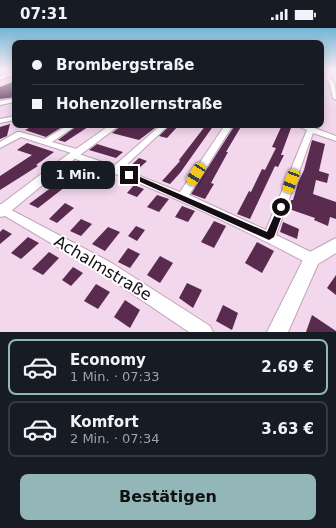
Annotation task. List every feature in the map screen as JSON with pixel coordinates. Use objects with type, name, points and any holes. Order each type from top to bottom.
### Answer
[{"type":"street","points":[[331,84],[336,98]]},
{"type":"street","points":[[0,103],[12,101]]},
{"type":"street","points":[[0,121],[12,119]]},
{"type":"street","points":[[46,142],[68,128]]},
{"type":"street","points":[[1,210],[112,128]]},
{"type":"street","points":[[116,169],[162,128]]},
{"type":"street","points":[[182,197],[227,128]]},
{"type":"street","points":[[308,128],[336,139]]},
{"type":"street","points":[[269,237],[311,129]]},
{"type":"street","points":[[0,145],[20,134],[46,142],[116,169],[182,197],[269,237],[312,259]]},
{"type":"street","name":"Achalmstraße","points":[[1,210],[105,267],[204,332]]},
{"type":"street","points":[[277,332],[312,259],[336,245]]},
{"type":"building","points":[[12,84],[12,97],[0,99],[0,87]]},
{"type":"building","points":[[10,124],[7,136],[0,139],[0,127]]},
{"type":"building","points":[[29,128],[60,128],[46,137],[25,130]]},
{"type":"building","points":[[74,128],[86,128],[65,142],[58,140]]},
{"type":"building","points":[[118,128],[155,128],[139,140],[112,133]]},
{"type":"building","points":[[167,128],[176,128],[167,138],[159,136]]},
{"type":"building","points":[[204,128],[212,128],[180,173],[170,184],[162,181],[180,161],[179,160]]},
{"type":"building","points":[[233,128],[240,128],[226,152],[228,152],[211,183],[214,184],[205,199],[191,194]]},
{"type":"building","points":[[281,128],[291,128],[281,155],[284,155],[278,167],[275,166],[250,219],[237,214],[249,191],[251,192],[262,169],[265,170],[276,148],[272,147]]},
{"type":"building","points":[[312,140],[325,144],[319,171],[329,174],[327,183],[316,180],[313,194],[336,202],[336,219],[330,217],[328,226],[314,220],[315,218],[289,209],[291,200],[293,200],[304,170]]},
{"type":"building","points":[[27,143],[54,152],[36,165],[38,166],[0,190],[0,176],[32,155],[17,150]]},
{"type":"building","points":[[97,144],[123,152],[116,158],[89,150]]},
{"type":"building","points":[[139,158],[147,161],[136,171],[128,168]]},
{"type":"building","points":[[76,165],[113,177],[103,186],[77,175],[62,186],[65,187],[38,208],[29,204],[56,184]]},
{"type":"building","points":[[134,185],[144,189],[137,197],[127,193]]},
{"type":"building","points":[[157,195],[169,199],[159,212],[147,207]]},
{"type":"building","points":[[65,203],[74,208],[57,223],[49,219]]},
{"type":"building","points":[[182,206],[195,211],[188,222],[175,217]]},
{"type":"building","points":[[81,219],[92,224],[81,236],[70,231]]},
{"type":"building","points":[[214,221],[226,226],[214,248],[201,242]]},
{"type":"building","points":[[283,222],[299,229],[297,239],[280,232]]},
{"type":"building","points":[[136,226],[145,230],[137,241],[128,236]]},
{"type":"building","points":[[108,227],[120,232],[105,251],[92,244]]},
{"type":"building","points":[[3,229],[12,234],[0,244],[0,232]]},
{"type":"building","points":[[28,237],[39,243],[21,259],[11,253]]},
{"type":"building","points":[[257,242],[274,251],[262,273],[245,263]]},
{"type":"building","points":[[128,248],[140,254],[130,268],[118,262]]},
{"type":"building","points":[[49,252],[59,258],[43,275],[32,269]]},
{"type":"building","points":[[160,256],[173,263],[160,283],[147,275]]},
{"type":"building","points":[[73,267],[83,273],[71,286],[62,280]]},
{"type":"building","points":[[336,275],[336,295],[327,288]]},
{"type":"building","points":[[187,283],[202,290],[193,308],[179,298]]},
{"type":"building","points":[[96,284],[110,292],[98,309],[84,301]]},
{"type":"building","points":[[125,300],[140,310],[130,328],[114,317]]},
{"type":"building","points":[[223,305],[238,313],[232,330],[216,321]]},
{"type":"building","points":[[312,315],[336,331],[336,332],[306,332]]},
{"type":"route","points":[[129,175],[182,197],[269,237],[281,207]]}]
